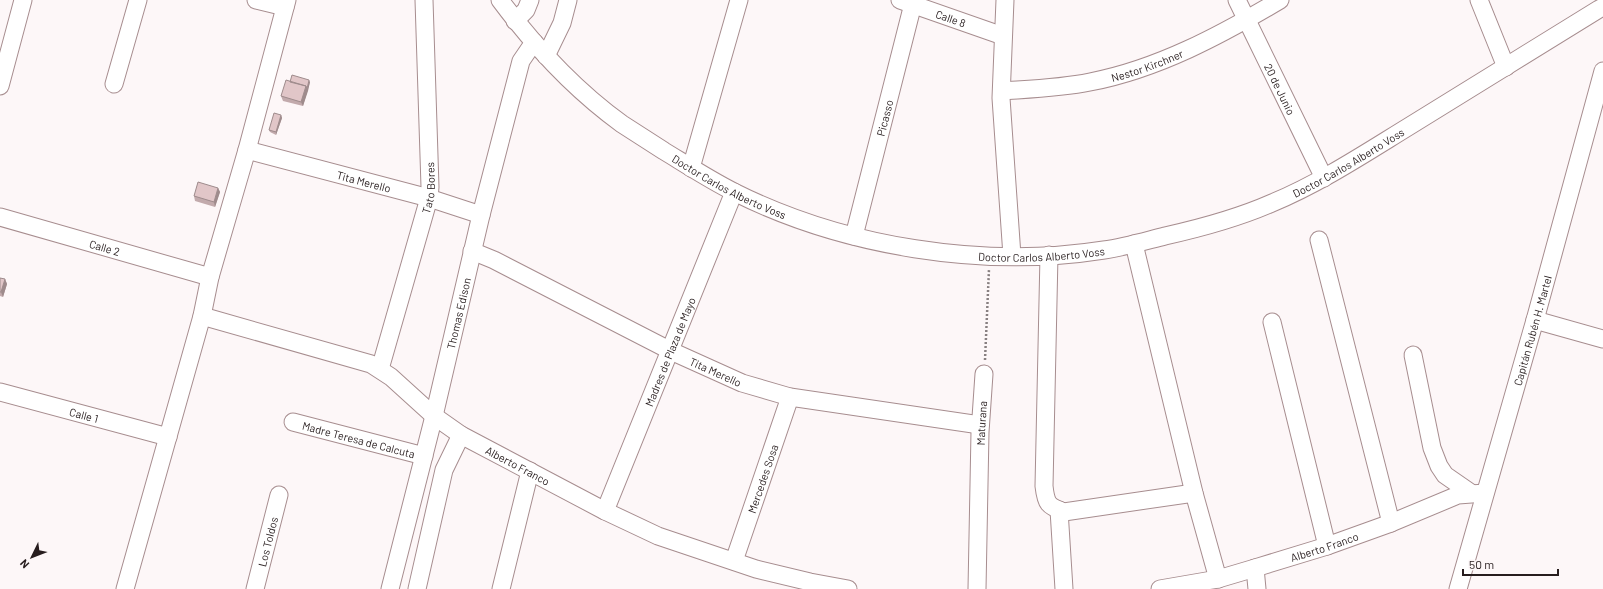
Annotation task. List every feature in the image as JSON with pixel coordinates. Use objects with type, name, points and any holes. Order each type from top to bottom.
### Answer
[{"type":"street","points":[[0,86],[23,0]]},
{"type":"street","points":[[114,84],[138,0]]},
{"type":"street","points":[[125,589],[202,316],[210,277],[247,150],[286,4],[256,0]]},
{"type":"street","name":"Tato Bores","points":[[380,369],[429,198],[430,187],[424,0]]},
{"type":"street","name":"Doctor Carlos Alberto Voss","points":[[500,0],[515,20],[566,78],[621,123],[691,168],[734,192],[790,216],[891,246],[990,257],[1049,255],[1103,250],[1211,225],[1272,204],[1324,178],[1603,7]]},
{"type":"street","points":[[515,20],[526,10],[530,0]]},
{"type":"street","points":[[546,56],[562,23],[568,0]]},
{"type":"street","points":[[691,168],[739,0]]},
{"type":"street","points":[[1005,0],[1002,91],[1012,256]]},
{"type":"street","name":"20 de Junio","points":[[1237,0],[1324,178]]},
{"type":"street","name":"Nestor Kirchner","points":[[1002,91],[1053,87],[1090,82],[1136,70],[1210,39],[1247,20],[1280,0]]},
{"type":"street","name":"Calle 8","points":[[909,2],[1003,36]]},
{"type":"street","name":"Picasso","points":[[854,236],[909,2]]},
{"type":"street","points":[[1484,3],[1506,67]]},
{"type":"street","name":"Thomas Edison","points":[[390,589],[434,416],[472,251],[521,61],[534,42]]},
{"type":"street","name":"Capitán Rubén H. Martel","points":[[1458,589],[1478,493],[1535,320],[1603,71]]},
{"type":"street","name":"Tita Merello","points":[[247,150],[429,198],[481,215]]},
{"type":"street","name":"Madres de Plaza de Mayo","points":[[605,511],[671,351],[734,192]]},
{"type":"street","name":"Calle 2","points":[[0,217],[210,277]]},
{"type":"street","points":[[1319,240],[1391,524]]},
{"type":"street","points":[[1134,244],[1194,493],[1218,578]]},
{"type":"street","name":"Tita Merello","points":[[472,251],[494,260],[671,351],[742,383],[790,397],[980,425]]},
{"type":"street","points":[[1049,255],[1044,486],[1046,501],[1052,508],[1064,512],[1073,512],[1194,493]]},
{"type":"street","name":"Alberto Franco","points":[[202,316],[371,364],[391,377],[434,416],[461,435],[605,511],[658,536],[756,569],[810,582],[848,589]]},
{"type":"street","points":[[1535,320],[1603,338]]},
{"type":"street","points":[[1272,322],[1327,546]]},
{"type":"street","points":[[1413,355],[1432,448],[1439,466],[1445,474],[1478,493]]},
{"type":"street","name":"Maturana","points":[[977,589],[980,425],[984,374]]},
{"type":"street","name":"Calle 1","points":[[0,392],[168,436]]},
{"type":"street","name":"Mercedes Sosa","points":[[734,561],[790,397]]},
{"type":"street","name":"Madre Teresa de Calcuta","points":[[293,422],[424,456]]},
{"type":"street","points":[[417,589],[444,470],[461,435]]},
{"type":"street","points":[[500,589],[530,471]]},
{"type":"street","name":"Alberto Franco","points":[[1160,589],[1218,578],[1255,568],[1327,546],[1391,524],[1458,495],[1478,493]]},
{"type":"street","name":"Los Toldos","points":[[255,589],[279,495]]},
{"type":"street","points":[[1059,510],[1064,589]]},
{"type":"street","points":[[1255,568],[1257,589]]},
{"type":"path","points":[[984,374],[990,257]]},
{"type":"building","points":[[292,75],[309,80],[307,89],[306,86],[290,82]]},
{"type":"building","points":[[286,80],[306,86],[301,102],[281,96]]},
{"type":"building","points":[[274,113],[281,115],[276,132],[269,130]]},
{"type":"building","points":[[198,182],[218,188],[214,202],[194,196]]},
{"type":"building","points":[[0,278],[5,279],[1,292],[0,292]]}]
